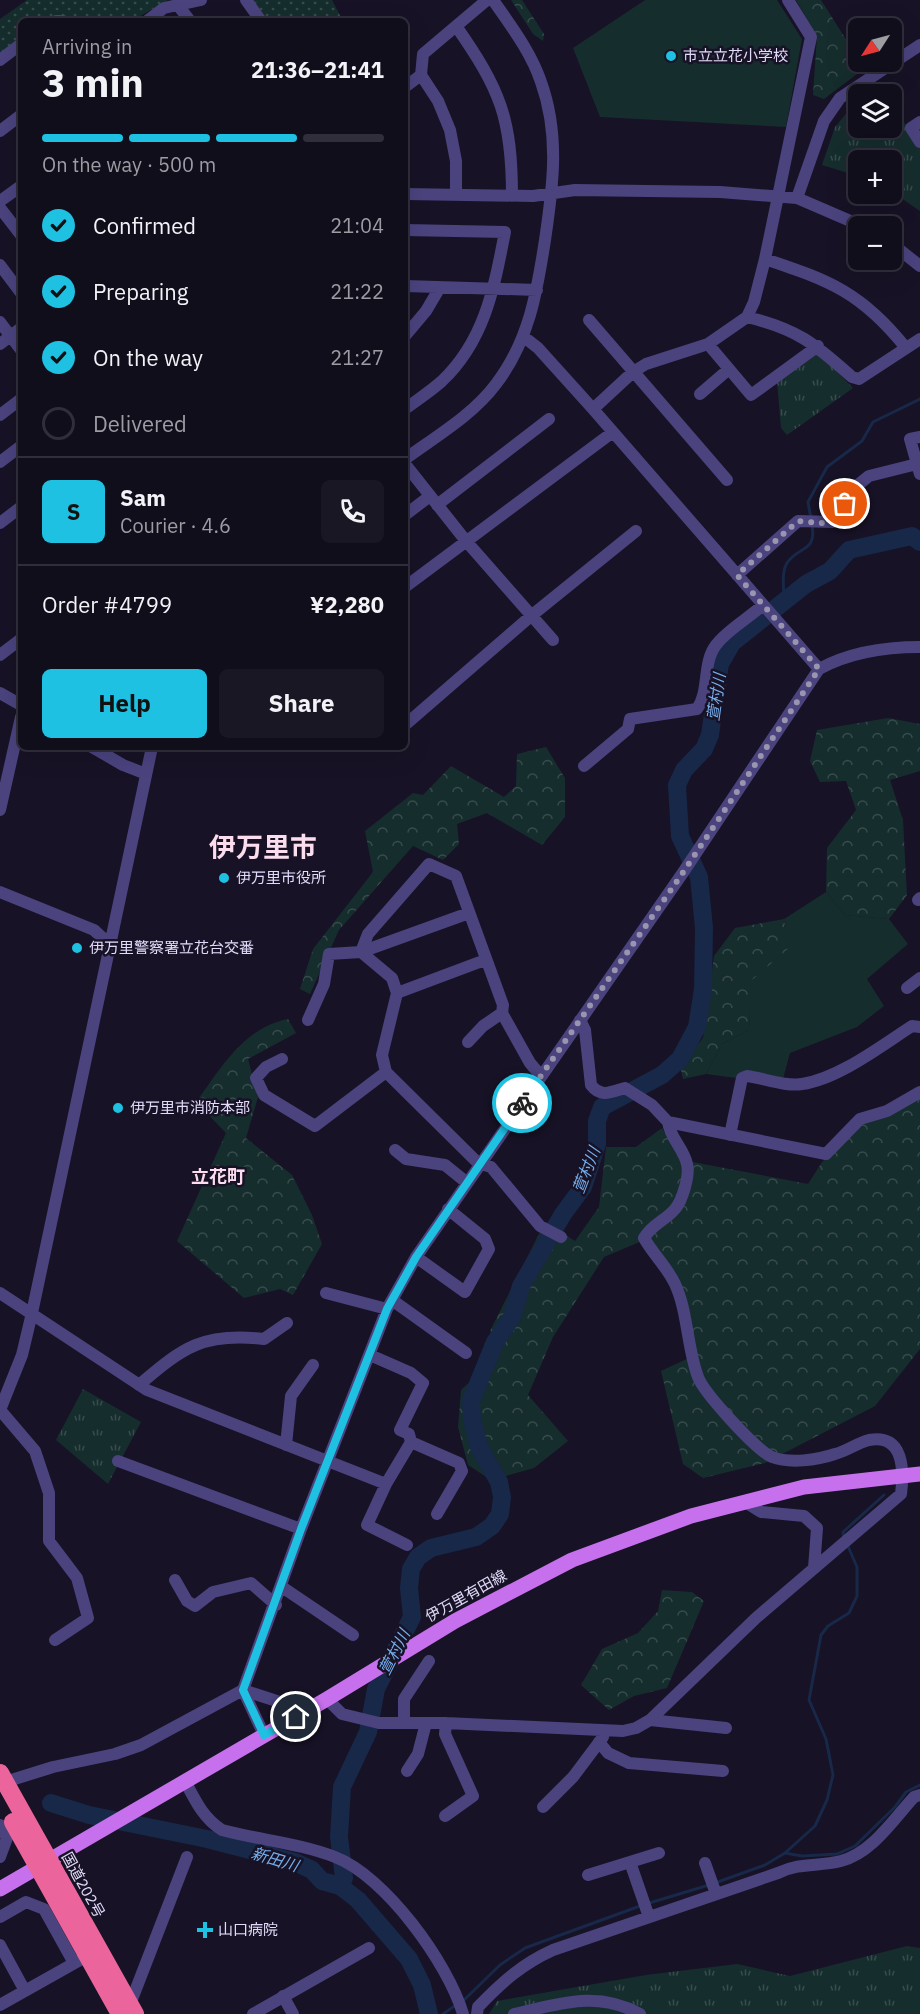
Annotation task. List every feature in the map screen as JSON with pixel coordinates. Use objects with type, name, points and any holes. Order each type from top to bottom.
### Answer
[{"type":"highway","name":"国道202号","points":[[1,1783],[43,1864],[127,2012]]},
{"type":"highway","name":"国道202号","points":[[43,1864],[81,1959],[127,2012]]},
{"type":"main road","name":"伊万里有田線","points":[[0,1889],[327,1699],[455,1621],[572,1560],[691,1516],[804,1487],[920,1474]]},
{"type":"street","points":[[151,18],[164,8],[201,0]]},
{"type":"street","points":[[246,0],[259,18]]},
{"type":"street","points":[[456,195],[456,161],[450,130],[438,101],[421,75],[423,54],[487,0]]},
{"type":"street","points":[[408,457],[465,414],[495,386],[524,337],[537,290],[555,165],[551,123],[541,82],[526,48],[493,0]]},
{"type":"street","points":[[593,410],[633,372],[646,364],[708,344],[747,317],[754,302],[765,259],[811,37],[788,0]]},
{"type":"street","points":[[177,4],[188,18]]},
{"type":"street","points":[[456,26],[485,68],[503,108],[512,151],[512,196]]},
{"type":"street","points":[[796,198],[824,121],[840,98],[920,45]]},
{"type":"street","points":[[0,60],[18,46]]},
{"type":"street","points":[[408,85],[421,75]]},
{"type":"street","points":[[0,131],[18,117]]},
{"type":"street","points":[[920,122],[911,128],[920,142]]},
{"type":"street","points":[[0,201],[18,188]]},
{"type":"street","points":[[408,194],[512,196],[598,190],[720,192],[796,198],[848,220]]},
{"type":"street","points":[[0,208],[18,232]]},
{"type":"street","points":[[408,230],[505,232],[494,291],[483,325],[464,355],[442,381],[408,407]]},
{"type":"street","points":[[902,252],[920,266]]},
{"type":"street","points":[[765,259],[815,275],[853,295],[882,318],[906,348]]},
{"type":"street","points":[[0,265],[18,289]]},
{"type":"street","points":[[408,286],[494,291],[537,290]]},
{"type":"street","points":[[408,332],[426,311],[439,289]]},
{"type":"street","points":[[747,317],[793,331],[818,346],[852,377],[859,380],[920,339]]},
{"type":"street","points":[[589,320],[727,480]]},
{"type":"street","points":[[0,322],[18,346]]},
{"type":"street","points":[[0,344],[18,330]]},
{"type":"street","points":[[524,337],[538,348],[613,432],[819,669]]},
{"type":"street","points":[[708,344],[751,395],[818,346]]},
{"type":"street","points":[[700,394],[729,369]]},
{"type":"street","points":[[0,415],[18,401]]},
{"type":"street","points":[[408,513],[434,500],[549,419]]},
{"type":"street","points":[[408,585],[613,432]]},
{"type":"street","points":[[737,575],[798,521],[833,522],[841,517],[849,492],[869,476],[919,469],[910,439],[920,437]]},
{"type":"street","points":[[0,462],[18,448]]},
{"type":"street","points":[[408,468],[466,542],[553,640]]},
{"type":"street","points":[[0,522],[18,509]]},
{"type":"street","points":[[408,722],[531,616],[636,531]]},
{"type":"street","points":[[584,766],[628,729],[630,719],[697,708],[702,702],[708,667],[715,646],[763,605]]},
{"type":"street","points":[[0,655],[18,641]]},
{"type":"street","points":[[1,1783],[53,1767],[115,1754],[141,1745],[243,1690],[276,1605],[301,1529],[370,1355],[390,1305],[416,1257],[478,1163],[541,1077],[819,669],[839,658],[869,651],[920,647]]},
{"type":"street","points":[[0,693],[18,703]]},
{"type":"street","points":[[0,810],[18,730]]},
{"type":"street","points":[[98,750],[123,765],[146,774]]},
{"type":"street","points":[[55,1641],[88,1618],[77,1578],[49,1540],[49,1493],[35,1451],[0,1410],[22,1355],[32,1313],[151,750]]},
{"type":"street","points":[[361,952],[368,934],[429,864],[456,876],[503,1005],[502,1012],[530,1063],[541,1077]]},
{"type":"street","points":[[0,892],[94,930],[110,945]]},
{"type":"street","points":[[308,1020],[324,984],[329,954],[361,952],[469,913]]},
{"type":"street","points":[[361,952],[392,978],[397,993],[382,1055],[386,1072],[478,1163],[491,1167],[540,1226],[561,1237]]},
{"type":"street","points":[[397,993],[485,960]]},
{"type":"street","points":[[907,988],[920,978]]},
{"type":"street","points":[[468,1042],[483,1026],[502,1012]]},
{"type":"street","points":[[327,1699],[342,1714],[379,1724],[446,1723],[608,1731],[636,1728],[650,1720],[756,1618],[901,1494],[904,1476],[901,1455],[893,1444],[882,1439],[868,1441],[835,1454],[789,1461],[772,1456],[754,1445],[698,1379],[675,1284],[644,1238],[651,1227],[676,1209],[686,1182],[687,1164],[662,1113],[642,1097],[625,1088],[602,1094],[591,1085],[585,1030],[580,1020]]},
{"type":"street","points":[[730,1135],[741,1077],[800,1085],[819,1080],[864,1057],[912,1026],[920,1027]]},
{"type":"street","points":[[282,1059],[266,1067],[256,1078],[264,1095],[315,1126],[386,1072]]},
{"type":"street","points":[[668,1122],[826,1154],[860,1119],[887,1111],[920,1092]]},
{"type":"street","points":[[395,1150],[406,1160],[446,1165],[466,1182]]},
{"type":"street","points":[[416,1257],[465,1292],[489,1249],[485,1239],[448,1209]]},
{"type":"street","points":[[0,1293],[139,1385],[386,1484]]},
{"type":"street","points":[[326,1293],[390,1305],[466,1353]]},
{"type":"street","points":[[139,1385],[166,1362],[196,1343],[233,1335],[264,1339],[287,1323]]},
{"type":"street","points":[[370,1355],[411,1373],[423,1383],[400,1430],[409,1434],[411,1442],[386,1484],[368,1525],[407,1545]]},
{"type":"street","points":[[286,1445],[291,1396],[313,1365]]},
{"type":"street","points":[[411,1442],[459,1463],[462,1471],[437,1514]]},
{"type":"street","points":[[118,1461],[301,1529]]},
{"type":"street","points":[[745,1502],[761,1512],[804,1516],[817,1528],[814,1568]]},
{"type":"street","points":[[175,1580],[187,1601],[195,1606],[213,1592],[251,1583],[276,1605]]},
{"type":"street","points":[[282,1587],[353,1635]]},
{"type":"street","points":[[404,1723],[404,1699],[429,1661]]},
{"type":"street","points":[[243,1690],[292,1706]]},
{"type":"street","points":[[243,1690],[264,1735]]},
{"type":"street","points":[[650,1720],[726,1728]]},
{"type":"street","points":[[407,1771],[418,1754],[426,1723]]},
{"type":"street","points":[[445,1816],[473,1796],[445,1734],[446,1723]]},
{"type":"street","points":[[543,1807],[573,1777],[608,1731]]},
{"type":"street","points":[[599,1742],[608,1754],[629,1763],[723,1770]]},
{"type":"street","points":[[185,1781],[200,1810],[210,1822],[222,1830],[333,1856],[348,1863],[378,1886],[427,1943],[454,1989],[462,2012]]},
{"type":"street","points":[[477,2014],[478,2007],[507,1976],[528,1961],[778,1873],[794,1865],[840,1861],[862,1853],[914,1797],[920,1795]]},
{"type":"street","points":[[0,1825],[7,1838],[0,1857]]},
{"type":"street","points":[[588,1875],[659,1853]]},
{"type":"street","points":[[127,2012],[187,1857]]},
{"type":"street","points":[[630,1862],[649,1917]]},
{"type":"street","points":[[705,1863],[716,1894]]},
{"type":"street","points":[[0,1917],[26,1902],[44,1909],[81,1959],[3,2004],[12,2014]]},
{"type":"street","points":[[0,1945],[25,1991]]},
{"type":"street","points":[[253,2014],[369,1948]]},
{"type":"street","points":[[283,1996],[293,2014]]},
{"type":"street","points":[[514,2014],[584,1999],[621,2004],[640,2014]]},
{"type":"green space","points":[[27,0],[168,0],[137,18],[18,18],[18,41],[0,55],[0,19]]},
{"type":"green space","points":[[251,0],[332,0],[341,18],[265,18]]},
{"type":"green space","points":[[511,0],[522,0],[544,34],[543,41],[533,34]]},
{"type":"green space","name":"市立立花小学校","points":[[645,0],[777,0],[802,39],[786,127],[600,117],[573,48]]},
{"type":"green space","points":[[796,0],[821,0],[848,43],[848,72],[858,72],[824,99],[813,95],[817,36]]},
{"type":"green space","points":[[848,111],[848,138],[902,138],[902,119],[920,147],[920,211],[902,199],[902,150],[848,150],[848,173],[822,165],[835,127]]},
{"type":"green space","points":[[818,352],[853,388],[787,435],[781,428],[777,382]]},
{"type":"green space","points":[[888,718],[920,724],[920,771],[890,780],[903,820],[907,895],[889,919],[845,915],[826,892],[827,848],[856,810],[846,781],[820,782],[810,761],[817,730]]},
{"type":"green space","points":[[546,747],[565,778],[565,817],[542,845],[487,813],[457,824],[459,844],[443,860],[413,846],[339,930],[310,994],[300,989],[313,949],[373,872],[365,831],[413,793],[423,795],[451,766],[504,797],[516,786],[517,754]]},
{"type":"green space","points":[[826,892],[845,915],[889,919],[908,944],[867,979],[884,1006],[857,1027],[790,1053],[783,1079],[744,1072],[736,1078],[706,1074],[722,1044],[749,1030],[751,981],[789,948],[784,919]]},
{"type":"green space","points":[[784,919],[790,948],[752,981],[749,1030],[722,1044],[706,1074],[683,1079],[680,1066],[703,1038],[714,956],[735,928]]},
{"type":"green space","points":[[288,1019],[296,1033],[248,1059],[258,1097],[246,1138],[292,1175],[312,1215],[322,1244],[293,1295],[280,1289],[244,1298],[177,1241],[226,1133],[196,1102],[224,1063],[246,1040],[272,1024]]},
{"type":"green space","points":[[920,1098],[920,1349],[875,1406],[765,1463],[703,1478],[683,1464],[661,1371],[695,1355],[679,1281],[649,1238],[604,1257],[553,1337],[528,1395],[568,1441],[534,1468],[491,1480],[468,1465],[458,1427],[461,1390],[474,1378],[495,1336],[490,1331],[545,1222],[575,1241],[599,1207],[606,1147],[636,1147],[662,1128],[682,1160],[808,1184],[822,1162],[862,1123]]},
{"type":"green space","points":[[83,1389],[141,1422],[108,1484],[56,1440]]},
{"type":"green space","points":[[662,1590],[692,1592],[704,1601],[667,1688],[634,1696],[609,1710],[581,1685],[602,1649],[638,1633],[658,1611]]},
{"type":"green space","points":[[907,1946],[920,1948],[920,2014],[489,2014],[497,2001],[646,1975],[737,1964],[790,1976]]},
{"type":"waterway","points":[[811,519],[808,502],[827,467],[862,441],[873,422],[920,399]]},
{"type":"waterway","points":[[784,601],[785,567],[791,558],[809,545],[813,534],[812,526]]},
{"type":"waterway","name":"萱村川","points":[[340,1886],[344,1878],[339,1837],[342,1787],[368,1732],[376,1689],[412,1617],[409,1588],[411,1569],[418,1557],[431,1548],[476,1537],[492,1526],[500,1514],[502,1497],[499,1482],[479,1447],[472,1419],[471,1401],[495,1342],[512,1317],[521,1286],[563,1214],[583,1187],[597,1144],[597,1121],[602,1107],[662,1075],[680,1059],[697,1027],[703,989],[704,928],[699,877],[680,836],[677,785],[684,770],[704,749],[710,735],[720,664],[732,643],[806,584],[830,571],[849,550],[912,536],[920,542]]},
{"type":"waterway","points":[[844,1539],[843,1532],[884,1495]]},
{"type":"waterway","points":[[715,1883],[765,1865],[785,1853],[815,1826],[827,1800],[833,1775],[826,1739],[809,1700],[821,1635],[828,1626],[849,1613],[857,1596],[857,1567],[847,1544]]},
{"type":"waterway","points":[[785,1853],[802,1856],[837,1854],[855,1846],[895,1807],[906,1792],[920,1785]]},
{"type":"waterway","name":"新田川","points":[[51,1803],[89,1815],[207,1839],[295,1862],[312,1870],[322,1881],[340,1886],[358,1900],[409,1959],[422,1985],[429,2014]]},
{"type":"waterway","points":[[646,1904],[709,1885]]},
{"type":"waterway","points":[[462,2002],[500,1965],[525,1948],[640,1906]]},
{"type":"waterway","points":[[443,2014],[456,2005]]},
{"type":"way so far","points":[[522,1103],[682,874],[806,685],[819,669],[737,575],[798,521],[833,522],[841,517],[845,504]]},
{"type":"place","name":"市立立花小学校","points":[[671,56]]},
{"type":"place","name":"伊万里市役所","points":[[224,878]]},
{"type":"place","name":"伊万里警察署立花台交番","points":[[77,948]]},
{"type":"place","name":"伊万里市消防本部","points":[[118,1108]]},
{"type":"place","name":"山口病院","points":[[205,1930]]},
{"type":"district","name":"伊万里市","points":[[263,848]]},
{"type":"district","name":"立花町","points":[[218,1177]]},
{"type":"route","points":[[296,1717],[264,1735],[243,1690],[276,1605],[301,1529],[387,1309],[416,1257],[478,1163],[522,1103]]}]
